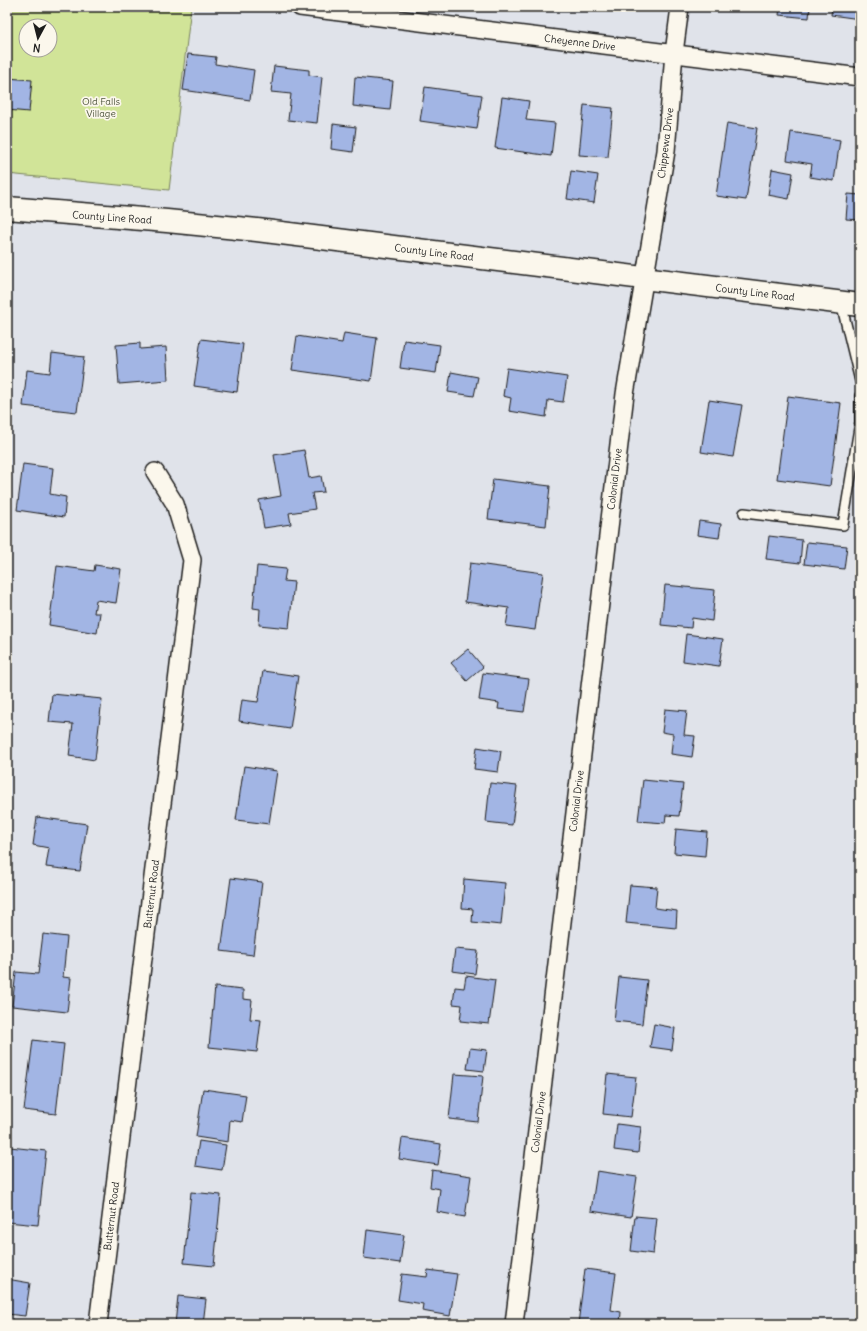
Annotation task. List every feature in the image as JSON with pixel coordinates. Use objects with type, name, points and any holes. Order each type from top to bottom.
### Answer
[{"type":"main road","name":"County Line Road","points":[[7,208],[147,219],[257,230],[851,304]]},
{"type":"street","name":"Cheyenne Drive","points":[[300,7],[346,10],[860,77]]},
{"type":"street","name":"Chippewa Drive","points":[[645,278],[666,151],[674,53],[680,7]]},
{"type":"street","name":"Colonial Drive","points":[[514,1324],[625,394],[631,350],[645,278]]},
{"type":"street","name":"Butternut Road","points":[[98,1324],[192,560],[175,504],[155,472]]},
{"type":"lane","points":[[851,304],[860,381]]},
{"type":"lane","points":[[744,513],[843,525],[860,422],[860,396]]},
{"type":"green space","name":"Old Falls Village","points":[[7,7],[191,7],[169,190],[7,174]]},
{"type":"building","points":[[780,7],[810,7],[809,18],[779,15]]},
{"type":"building","points":[[832,7],[860,7],[860,19],[831,15]]},
{"type":"building","points":[[188,54],[216,57],[215,64],[254,70],[250,100],[183,90]]},
{"type":"building","points":[[274,66],[309,70],[309,75],[322,77],[317,123],[288,120],[291,94],[271,92]]},
{"type":"building","points":[[355,77],[393,81],[390,110],[353,106]]},
{"type":"building","points":[[7,78],[32,80],[29,112],[7,110]]},
{"type":"building","points":[[425,87],[482,95],[477,129],[420,121]]},
{"type":"building","points":[[502,97],[529,101],[526,120],[555,123],[551,156],[495,148]]},
{"type":"building","points":[[584,105],[613,108],[608,157],[579,155]]},
{"type":"building","points":[[727,123],[757,128],[746,200],[716,196]]},
{"type":"building","points":[[333,124],[356,127],[353,152],[331,149]]},
{"type":"building","points":[[791,132],[840,140],[834,181],[810,177],[812,164],[787,160]]},
{"type":"building","points":[[772,169],[793,173],[789,199],[768,195]]},
{"type":"building","points":[[571,171],[598,175],[594,203],[567,199]]},
{"type":"building","points":[[848,194],[860,195],[860,220],[846,219]]},
{"type":"building","points":[[344,333],[377,338],[371,381],[292,370],[297,336],[342,343]]},
{"type":"building","points":[[201,339],[243,344],[237,392],[194,386]]},
{"type":"building","points":[[404,340],[440,345],[436,373],[400,368]]},
{"type":"building","points":[[140,343],[140,349],[166,347],[168,380],[119,384],[116,345]]},
{"type":"building","points":[[52,353],[84,357],[77,412],[23,406],[27,370],[50,373]]},
{"type":"building","points":[[507,368],[567,377],[563,402],[548,400],[546,417],[509,411],[511,398],[503,396]]},
{"type":"building","points":[[451,372],[478,377],[474,396],[448,392]]},
{"type":"building","points":[[788,396],[841,403],[830,486],[777,479]]},
{"type":"building","points":[[709,400],[742,405],[733,457],[701,452]]},
{"type":"building","points":[[304,450],[309,478],[321,476],[324,492],[312,493],[315,509],[289,513],[291,524],[264,528],[259,500],[281,496],[274,455]]},
{"type":"building","points":[[23,464],[53,468],[50,494],[66,497],[64,517],[17,510]]},
{"type":"building","points":[[493,479],[550,486],[546,526],[488,519]]},
{"type":"building","points":[[699,521],[721,524],[719,538],[697,535]]},
{"type":"building","points":[[769,536],[802,540],[800,563],[766,559]]},
{"type":"building","points":[[807,542],[847,546],[844,569],[804,564]]},
{"type":"building","points":[[470,563],[543,573],[535,630],[506,626],[509,608],[465,602]]},
{"type":"building","points":[[95,565],[121,569],[116,603],[96,600],[94,613],[100,613],[97,633],[49,625],[57,566],[94,571]]},
{"type":"building","points":[[257,566],[286,569],[284,581],[294,582],[289,628],[259,625],[260,609],[253,608]]},
{"type":"building","points":[[665,585],[715,590],[712,621],[692,618],[691,628],[661,625]]},
{"type":"building","points":[[686,634],[723,639],[719,666],[683,661]]},
{"type":"building","points":[[468,649],[483,667],[467,681],[451,663]]},
{"type":"building","points":[[263,671],[298,676],[290,729],[239,721],[242,700],[258,702]]},
{"type":"building","points":[[483,673],[529,679],[524,712],[498,709],[499,703],[479,700]]},
{"type":"building","points":[[52,694],[102,699],[95,760],[69,756],[73,724],[49,722]]},
{"type":"building","points":[[665,709],[687,711],[684,735],[695,736],[692,757],[671,754],[673,734],[662,732]]},
{"type":"building","points":[[477,747],[501,751],[498,772],[474,769]]},
{"type":"building","points":[[244,766],[277,771],[269,824],[236,820]]},
{"type":"building","points":[[643,780],[683,784],[679,816],[666,815],[665,823],[638,821]]},
{"type":"building","points":[[490,783],[517,786],[512,825],[486,822]]},
{"type":"building","points":[[37,817],[87,824],[80,871],[46,867],[49,848],[33,845]]},
{"type":"building","points":[[676,829],[707,832],[705,856],[674,853]]},
{"type":"building","points":[[231,878],[262,882],[253,955],[221,951]]},
{"type":"building","points":[[464,879],[505,883],[501,925],[472,922],[473,909],[462,908]]},
{"type":"building","points":[[630,885],[657,887],[655,908],[677,911],[676,928],[626,923]]},
{"type":"building","points":[[43,934],[67,937],[63,977],[71,978],[67,1012],[12,1006],[16,972],[38,974]]},
{"type":"building","points":[[455,949],[478,951],[475,974],[452,971]]},
{"type":"building","points":[[466,976],[495,980],[489,1024],[460,1021],[462,1005],[453,1004],[455,987],[464,988]]},
{"type":"building","points":[[619,977],[647,980],[642,1024],[614,1021]]},
{"type":"building","points":[[215,987],[243,990],[243,999],[252,1000],[250,1019],[261,1020],[257,1052],[209,1047]]},
{"type":"building","points":[[654,1024],[675,1028],[672,1050],[650,1047]]},
{"type":"building","points":[[33,1040],[64,1044],[56,1114],[24,1110]]},
{"type":"building","points":[[470,1048],[487,1050],[484,1071],[467,1069]]},
{"type":"building","points":[[454,1074],[483,1076],[478,1122],[449,1119]]},
{"type":"building","points":[[607,1074],[636,1077],[631,1117],[603,1114]]},
{"type":"building","points":[[203,1089],[246,1095],[242,1122],[230,1120],[228,1142],[196,1137]]},
{"type":"building","points":[[860,1099],[860,1119],[858,1119]]},
{"type":"building","points":[[617,1124],[641,1127],[638,1153],[614,1150]]},
{"type":"building","points":[[402,1138],[441,1144],[438,1165],[399,1159]]},
{"type":"building","points":[[199,1141],[226,1145],[222,1170],[195,1166]]},
{"type":"building","points":[[10,1147],[46,1151],[38,1225],[7,1222],[7,1175]]},
{"type":"building","points":[[432,1170],[471,1176],[465,1217],[437,1212],[440,1189],[430,1187]]},
{"type":"building","points":[[597,1171],[637,1177],[631,1217],[591,1211]]},
{"type":"building","points":[[191,1192],[221,1195],[214,1266],[184,1263]]},
{"type":"building","points":[[635,1216],[657,1218],[653,1254],[631,1251]]},
{"type":"building","points":[[367,1230],[404,1235],[400,1263],[364,1258]]},
{"type":"building","points":[[585,1269],[616,1273],[611,1310],[621,1312],[620,1324],[578,1324]]},
{"type":"building","points":[[428,1270],[457,1274],[450,1316],[422,1311],[423,1304],[398,1300],[402,1274],[427,1277]]},
{"type":"building","points":[[7,1279],[30,1283],[25,1316],[7,1314]]},
{"type":"building","points":[[178,1296],[206,1299],[203,1324],[175,1324]]}]
